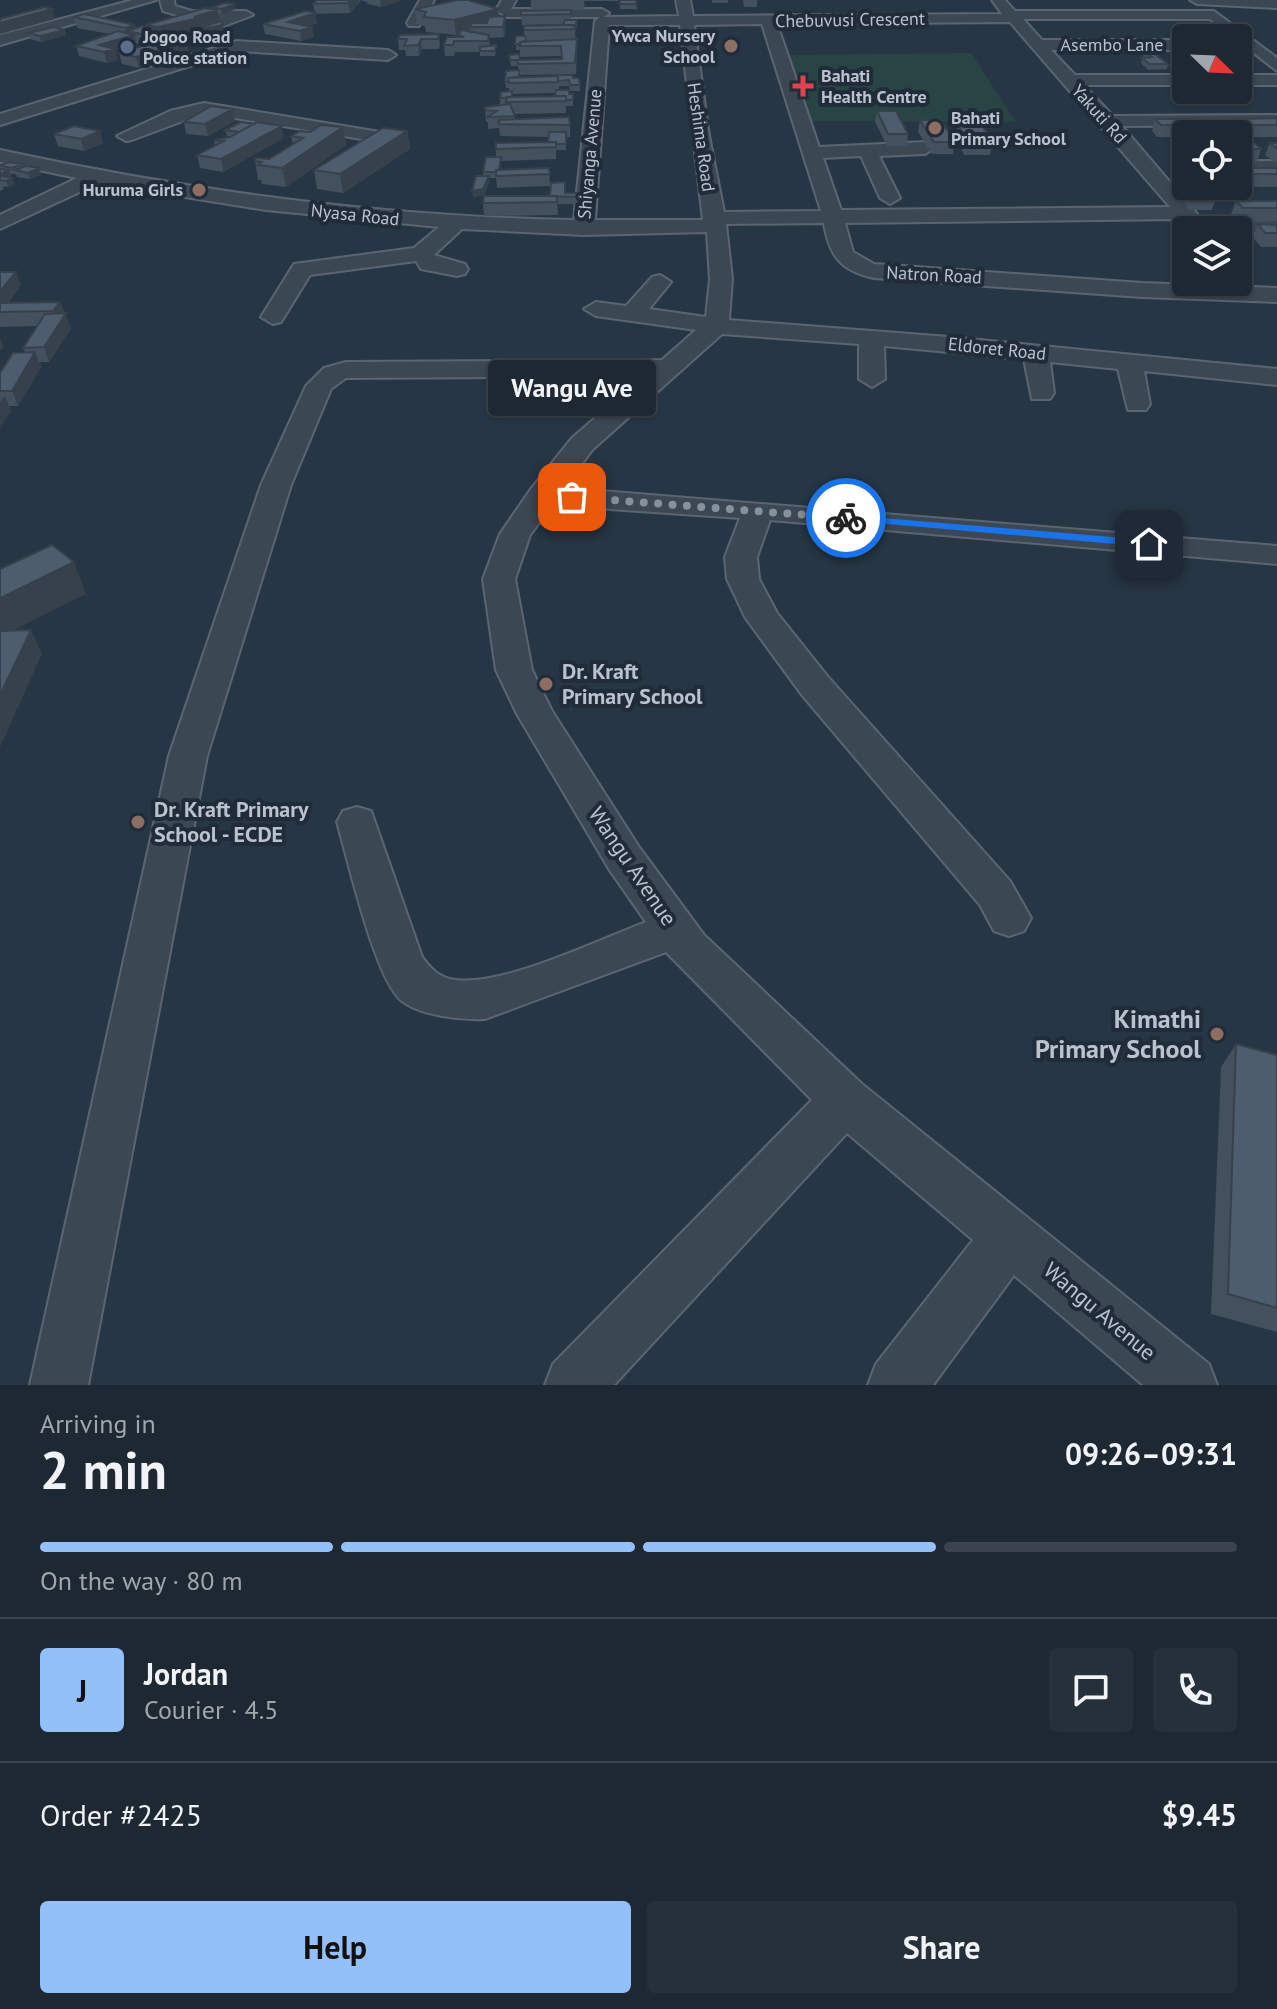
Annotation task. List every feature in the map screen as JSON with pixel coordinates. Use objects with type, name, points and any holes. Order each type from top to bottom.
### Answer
[{"type":"street","points":[[2,38],[149,0]]},
{"type":"street","points":[[167,0],[168,8],[180,14],[246,15],[179,39]]},
{"type":"street","name":"Heshima Road","points":[[683,0],[713,222]]},
{"type":"street","points":[[839,0],[852,19]]},
{"type":"street","name":"Yakuti Rd","points":[[997,0],[1108,121],[1188,216]]},
{"type":"street","points":[[1223,24],[1197,0],[1277,4]]},
{"type":"street","points":[[58,5],[91,15]]},
{"type":"street","points":[[414,23],[428,6]]},
{"type":"street","points":[[501,6],[514,13],[602,13],[687,20]]},
{"type":"street","name":"Shiyanga Avenue","points":[[584,229],[602,13]]},
{"type":"street","name":"Chebuvusi Crescent","points":[[687,20],[1214,15]]},
{"type":"street","name":"Natron Road","points":[[768,20],[833,216],[844,260],[861,270],[1172,282]]},
{"type":"street","name":"Asembo Lane","points":[[1037,45],[1172,45]]},
{"type":"street","points":[[0,120],[237,46],[388,55]]},
{"type":"street","points":[[1252,50],[1277,66]]},
{"type":"street","points":[[1069,80],[1172,80]]},
{"type":"street","points":[[1252,80],[1277,80]]},
{"type":"street","points":[[0,102],[8,105],[0,109]]},
{"type":"street","points":[[0,223],[108,161],[176,115],[204,108],[392,139]]},
{"type":"street","points":[[1108,121],[1277,120]]},
{"type":"street","points":[[101,132],[108,161]]},
{"type":"street","points":[[812,153],[925,148]]},
{"type":"street","points":[[867,149],[890,198]]},
{"type":"street","name":"Nyasa Road","points":[[0,156],[108,161],[213,199],[454,225],[584,229],[833,216],[918,215],[953,223],[1051,228],[1081,222],[1081,214],[1172,221]]},
{"type":"street","points":[[1252,167],[1277,167]]},
{"type":"street","points":[[1146,169],[1172,168]]},
{"type":"street","points":[[713,222],[723,284],[716,326]]},
{"type":"street","points":[[273,317],[296,274],[304,268],[421,253],[454,225]]},
{"type":"street","points":[[1252,226],[1277,227]]},
{"type":"street","points":[[421,253],[429,264],[457,269]]},
{"type":"street","points":[[635,316],[639,302],[660,282]]},
{"type":"street","name":"Natron Road","points":[[1252,287],[1277,295]]},
{"type":"street","name":"Eldoret Road","points":[[596,309],[716,326],[1277,377]]},
{"type":"street","name":"Wangu Avenue","points":[[716,326],[582,444],[541,495],[515,534],[499,579],[514,670],[535,714],[624,858],[688,948],[845,1100],[1188,1385]]},
{"type":"street","points":[[871,338],[872,379]]},
{"type":"street","points":[[1036,353],[1041,393]]},
{"type":"street","points":[[1130,362],[1137,404]]},
{"type":"street","points":[[59,1385],[124,1055],[188,756],[276,485],[319,386],[333,373],[346,370],[666,368]]},
{"type":"street","points":[[541,495],[758,510],[1277,555]]},
{"type":"street","points":[[758,510],[741,557],[743,579],[762,617],[815,686],[977,871],[1009,918]]},
{"type":"street","points":[[357,822],[402,965],[418,987],[455,1000],[485,999],[517,990],[675,930]]},
{"type":"street","points":[[574,1385],[845,1100]]},
{"type":"street","points":[[897,1385],[1010,1236]]},
{"type":"green space","points":[[971,53],[1016,122],[803,121],[784,55]]},
{"type":"building","points":[[317,0],[351,0],[348,3],[313,4]]},
{"type":"building","points":[[458,0],[498,9],[454,20],[424,17],[426,12],[415,9]]},
{"type":"building","points":[[620,0],[636,0],[637,4],[620,4]]},
{"type":"building","points":[[235,4],[221,9],[212,7]]},
{"type":"building","points":[[45,7],[52,9],[0,23],[0,19]]},
{"type":"building","points":[[205,8],[217,10],[194,17],[199,18],[158,27],[146,25]]},
{"type":"building","points":[[571,10],[571,14],[521,15],[521,11]]},
{"type":"building","points":[[306,11],[315,13],[288,22],[312,27],[300,31],[263,24]]},
{"type":"building","points":[[84,14],[135,25],[125,28],[74,17]]},
{"type":"building","points":[[505,16],[503,27],[470,27],[472,23],[487,23],[489,17]]},
{"type":"building","points":[[565,20],[577,20],[575,27],[563,25]]},
{"type":"building","points":[[221,21],[223,25],[195,30],[195,29]]},
{"type":"building","points":[[574,25],[575,29],[524,30],[524,26]]},
{"type":"building","points":[[143,26],[166,32],[150,36],[127,31]]},
{"type":"building","points":[[53,27],[65,30],[40,36],[29,33]]},
{"type":"building","points":[[461,30],[489,35],[488,41],[454,41],[453,45],[444,45],[447,37],[464,37],[459,35]]},
{"type":"building","points":[[118,31],[134,35],[99,45],[115,49],[104,52],[76,46]]},
{"type":"building","points":[[439,34],[438,39],[421,39],[418,45],[404,46],[407,39],[398,39],[400,35]]},
{"type":"building","points":[[160,36],[186,41],[136,57],[119,53],[152,43],[143,41]]},
{"type":"building","points":[[516,36],[525,36],[526,41],[515,44]]},
{"type":"building","points":[[577,39],[575,63],[518,64],[518,60],[562,59],[561,46],[519,46],[520,42]]},
{"type":"building","points":[[496,45],[495,51],[480,51],[480,47]]},
{"type":"building","points":[[1144,52],[1152,52],[1168,64],[1149,64],[1142,58],[1152,57]]},
{"type":"building","points":[[519,54],[520,60],[510,60],[509,55]]},
{"type":"building","points":[[519,70],[519,77],[508,78],[509,82],[505,82],[506,71]]},
{"type":"building","points":[[552,75],[573,75],[573,78],[579,78],[580,85],[570,85],[569,80],[558,81],[558,76]]},
{"type":"building","points":[[558,76],[558,82],[509,83],[508,78]]},
{"type":"building","points":[[556,90],[569,90],[573,100],[555,96]]},
{"type":"building","points":[[512,91],[512,97],[500,98],[501,92]]},
{"type":"building","points":[[566,96],[566,101],[506,102],[507,97]]},
{"type":"building","points":[[510,104],[515,116],[487,117],[497,111],[485,110],[485,107]]},
{"type":"building","points":[[211,106],[233,109],[205,124],[184,122]]},
{"type":"building","points":[[877,111],[896,111],[908,134],[888,134]]},
{"type":"building","points":[[569,117],[570,125],[499,124],[499,120]]},
{"type":"building","points":[[1277,118],[1277,125],[1252,125],[1252,120],[1239,119]]},
{"type":"building","points":[[1155,119],[1234,120],[1172,120],[1172,125],[1161,125]]},
{"type":"building","points":[[920,120],[941,120],[955,142],[934,142]]},
{"type":"building","points":[[241,122],[254,124],[239,132],[225,130]]},
{"type":"building","points":[[257,122],[282,126],[221,159],[197,155],[224,141],[214,140],[230,137]]},
{"type":"building","points":[[321,125],[343,127],[282,168],[258,165],[262,162],[255,161],[255,158],[269,159],[303,138],[291,136],[300,131],[310,132]]},
{"type":"building","points":[[958,125],[982,125],[993,143],[967,143]]},
{"type":"building","points":[[74,126],[100,131],[81,139],[54,134]]},
{"type":"building","points":[[383,128],[407,131],[340,174],[314,170]]},
{"type":"building","points":[[549,132],[566,132],[566,144],[548,142]]},
{"type":"building","points":[[556,142],[556,147],[496,149],[496,143]]},
{"type":"building","points":[[486,157],[501,157],[499,170],[483,172]]},
{"type":"building","points":[[8,162],[22,164],[13,168],[0,166]]},
{"type":"building","points":[[26,166],[39,168],[28,173],[15,170]]},
{"type":"building","points":[[549,168],[550,174],[496,176],[496,170]]},
{"type":"building","points":[[1252,168],[1277,168],[1277,174],[1252,174]]},
{"type":"building","points":[[476,176],[489,176],[483,189],[472,191]]},
{"type":"building","points":[[565,182],[565,193],[576,193],[577,197],[550,196],[551,183]]},
{"type":"building","points":[[484,196],[557,196],[557,202],[483,203]]},
{"type":"building","points":[[1236,201],[1277,201],[1277,208],[1243,208]]},
{"type":"building","points":[[1258,224],[1277,225],[1277,233],[1265,233]]},
{"type":"building","points":[[0,272],[16,272],[0,291]]},
{"type":"building","points":[[60,302],[53,311],[0,312],[0,303]]},
{"type":"building","points":[[66,313],[44,347],[23,348],[45,314]]},
{"type":"building","points":[[35,352],[12,391],[0,391],[0,373],[13,353]]},
{"type":"building","points":[[52,545],[74,562],[0,598],[0,569]]},
{"type":"building","points":[[31,630],[0,695],[0,631]]},
{"type":"building","points":[[1236,1044],[1277,1055],[1277,1308],[1228,1294]]},
{"type":"way so far","points":[[572,497],[846,518]]},
{"type":"place","name":"Ywca Nursery School","points":[[731,46]]},
{"type":"place","name":"Jogoo Road Police station","points":[[127,47]]},
{"type":"place","name":"Bahati Health Centre","points":[[803,86]]},
{"type":"place","name":"Bahati Primary School","points":[[935,128]]},
{"type":"place","name":"Huruma Girls","points":[[199,190]]},
{"type":"place","name":"Wangu Ave","points":[[572,497]]},
{"type":"place","name":"Dr. Kraft Primary School","points":[[546,684]]},
{"type":"place","name":"Dr. Kraft Primary School - ECDE","points":[[138,822]]},
{"type":"place","name":"Kimathi Primary School","points":[[1217,1034]]},
{"type":"route","points":[[846,518],[1149,544]]}]
